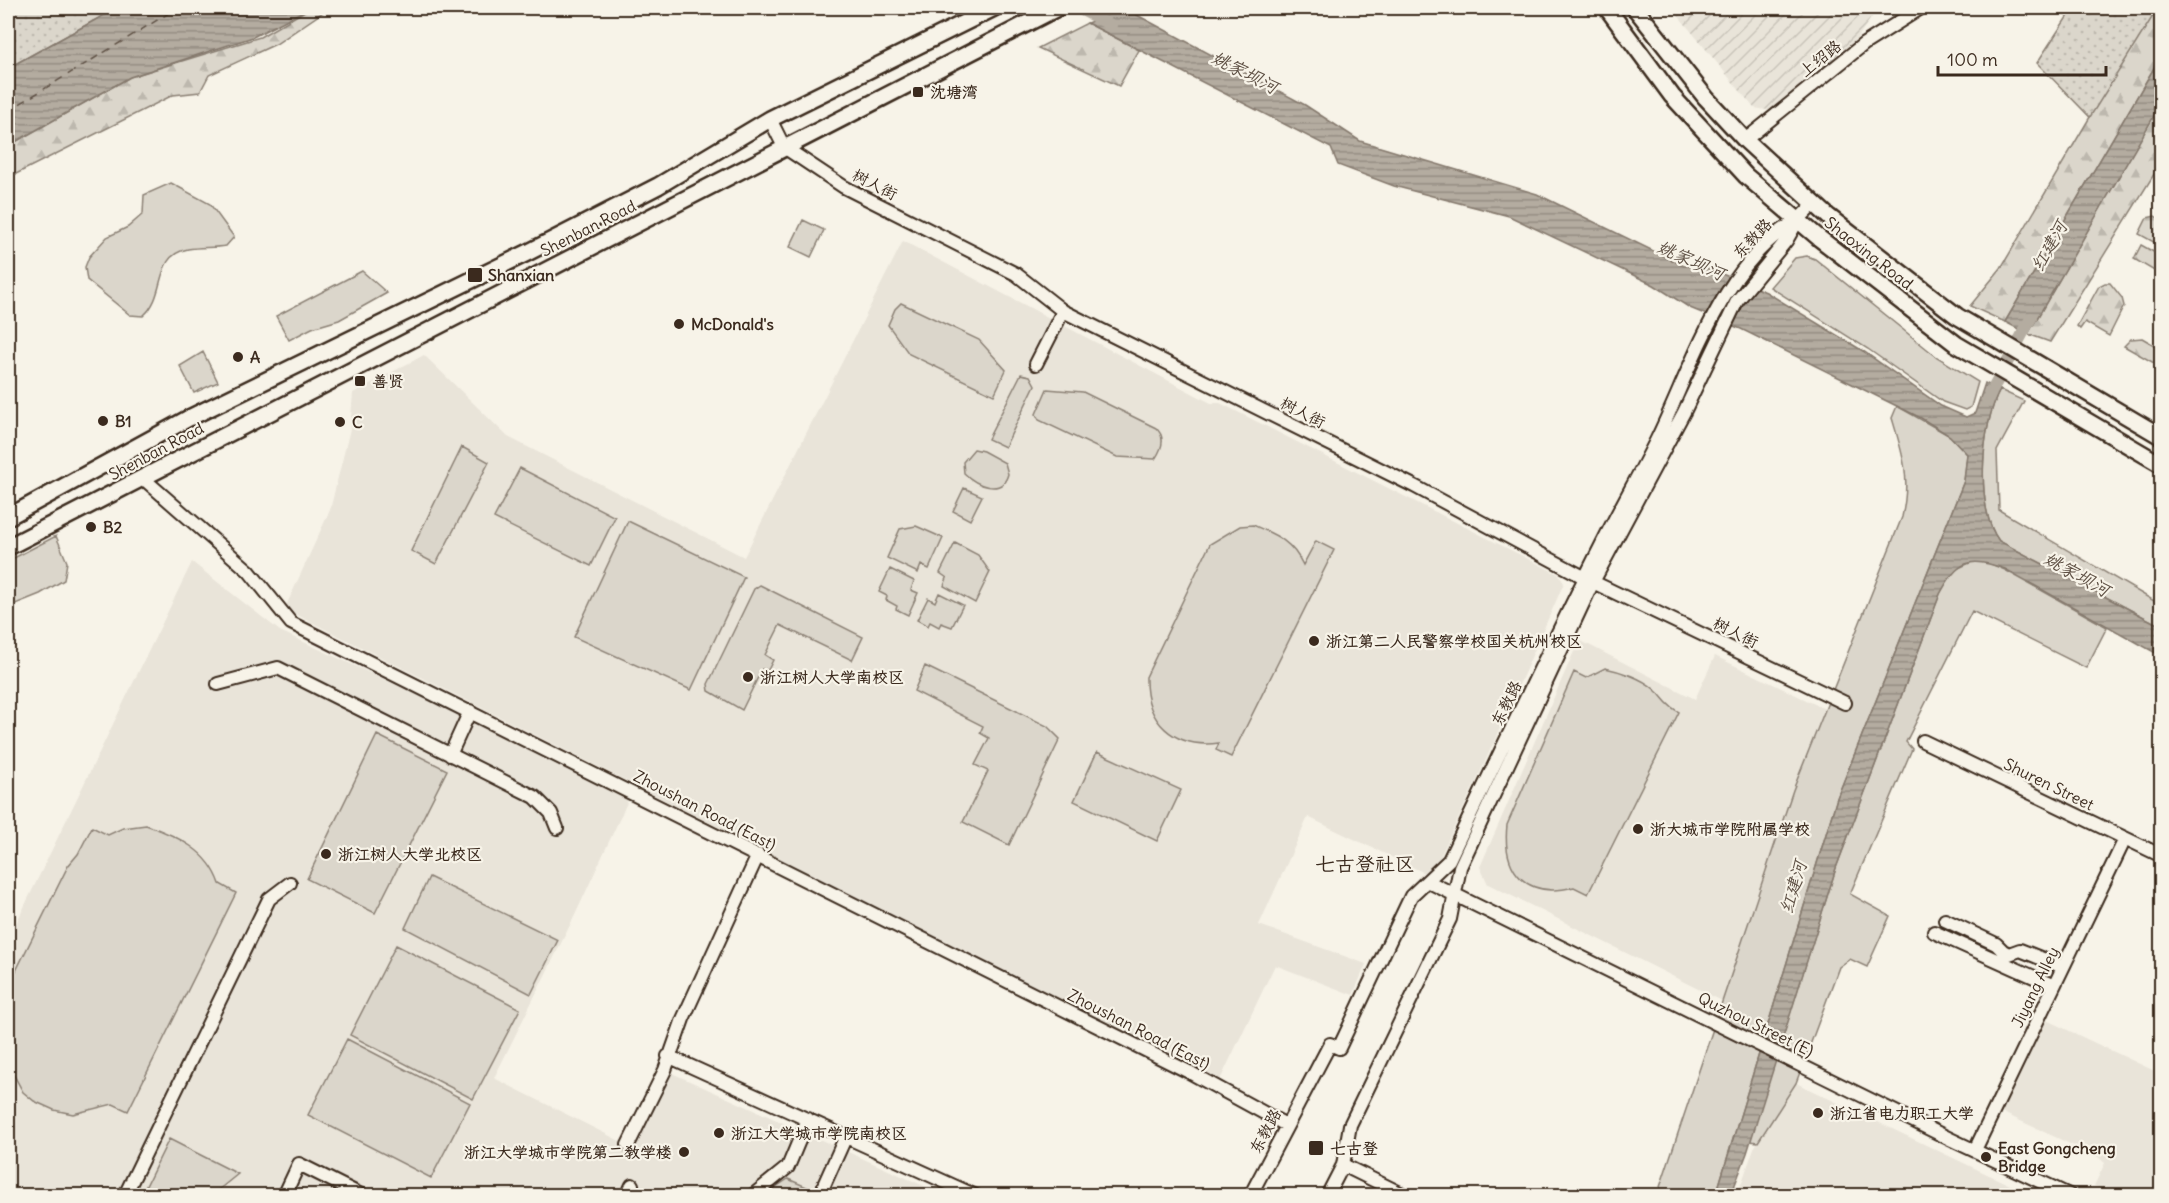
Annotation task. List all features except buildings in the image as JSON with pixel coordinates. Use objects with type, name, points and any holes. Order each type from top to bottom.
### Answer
[{"type":"main road","name":"Shenban Road","points":[[8,517],[189,418],[432,300],[658,186],[770,119],[994,8]]},
{"type":"main road","name":"Shenban Road","points":[[8,547],[1057,8]]},
{"type":"main road","name":"Shaoxing Road","points":[[1606,8],[1672,96],[1746,176],[1798,220],[1956,344],[2162,465]]},
{"type":"main road","name":"Shaoxing Road","points":[[1635,8],[1706,98],[1745,140],[1814,204],[1957,316],[2162,437]]},
{"type":"street","name":"上绍路","points":[[1745,140],[1864,44],[1921,8]]},
{"type":"street","name":"树人街","points":[[770,119],[784,147],[844,187],[1016,274],[1063,311],[1414,486],[1589,580],[1845,703]]},
{"type":"street","name":"东教路","points":[[1250,1196],[1330,1044],[1339,1048],[1411,896],[1449,860],[1656,441],[1702,356],[1781,236],[1814,204]]},
{"type":"street","points":[[1036,363],[1063,311]]},
{"type":"street","name":"Zhoushan Road (East)","points":[[144,478],[249,571],[291,623],[1189,1072],[1286,1125]]},
{"type":"street","name":"东教路","points":[[1327,1196],[1343,1165],[1350,1125],[1450,919],[1460,867],[1589,580]]},
{"type":"street","points":[[218,684],[278,668],[536,797],[551,813],[557,828]]},
{"type":"street","points":[[450,755],[470,711]]},
{"type":"street","name":"Shuren Street","points":[[1923,741],[2162,856]]},
{"type":"street","name":"Jiyang Alley","points":[[1975,1150],[2125,838]]},
{"type":"street","points":[[628,1145],[665,1070],[668,1056],[758,855]]},
{"type":"street","name":"Quzhou Street (E)","points":[[1427,881],[2071,1196]]},
{"type":"street","points":[[127,1191],[269,899],[290,883]]},
{"type":"street","points":[[1945,920],[1996,944],[2009,954],[2020,950],[2063,967]]},
{"type":"street","points":[[1934,932],[2054,986]]},
{"type":"street","points":[[668,1056],[973,1194]]},
{"type":"street","points":[[752,1196],[788,1167],[808,1119]]},
{"type":"street","points":[[824,1196],[824,1185],[846,1136]]},
{"type":"street","points":[[284,1196],[299,1164],[363,1196]]},
{"type":"street","points":[[1343,1165],[1406,1196]]},
{"type":"shaded area","points":[[117,8],[309,8],[253,37],[130,77],[8,146],[8,68]]},
{"type":"shaded area","points":[[1124,8],[1305,105],[1360,141],[1537,194],[1684,266],[1700,265],[1766,292],[1863,351],[1941,406],[1966,417],[1975,413],[1985,383],[2000,390],[1988,424],[1983,467],[1986,509],[1991,527],[1999,541],[2161,626],[2161,656],[2005,569],[1982,562],[1973,562],[1959,568],[1946,583],[1836,868],[1747,1153],[1731,1195],[1716,1195],[1837,798],[1964,481],[1967,454],[1950,436],[1921,418],[1741,329],[1690,308],[1654,285],[1509,216],[1394,186],[1338,165],[1331,148],[1087,23]]},
{"type":"shaded area","points":[[1672,8],[1878,8],[1849,50],[1774,111],[1754,108]]},
{"type":"shaded area","points":[[2161,56],[2161,104],[2028,334],[2005,322]]},
{"type":"shaded area","name":"浙江树人大学南校区","points":[[903,241],[1211,403],[1220,403],[1558,574],[1564,583],[1481,771],[1431,876],[1308,817],[1259,925],[1366,964],[1353,995],[1275,965],[1220,1080],[293,613],[286,606],[330,510],[350,429],[353,393],[424,355],[508,437],[744,557]]},
{"type":"shaded area","name":"浙江树人大学北校区","points":[[192,562],[280,631],[631,794],[576,913],[494,1078],[628,1145],[665,1070],[944,1195],[8,1195],[8,940]]},
{"type":"shaded area","name":"浙大城市学院附属学校","points":[[1579,640],[1695,699],[1715,656],[1825,709],[1793,790],[1722,1001],[1488,884],[1480,867]]},
{"type":"shaded area","points":[[2042,1018],[2161,1074],[2161,1195],[2114,1195],[2094,1186],[2105,1163],[2098,1157],[1999,1111]]},
{"type":"shaded area","name":"浙江省电力职工大学","points":[[1796,1083],[2031,1195],[1737,1196],[1754,1148]]},
{"type":"green space","points":[[8,8],[117,8],[8,68]]},
{"type":"green space","points":[[310,8],[329,8],[276,44],[209,75],[200,92],[173,95],[8,178],[8,146],[130,77],[260,37]]},
{"type":"green space","points":[[2073,8],[2158,8],[2090,117],[2037,63]]},
{"type":"green space","points":[[2140,8],[2161,8],[2161,56],[2005,322],[1970,306],[2001,268],[2090,117],[2069,95]]},
{"type":"green space","points":[[1087,23],[1139,50],[1119,86],[1038,48]]},
{"type":"green space","points":[[2161,103],[2161,163],[2050,342],[2028,334]]},
{"type":"green space","points":[[171,183],[210,204],[234,237],[226,246],[188,249],[169,259],[151,307],[143,316],[130,315],[87,280],[85,267],[89,257],[107,237],[128,227],[143,214],[144,195]]},
{"type":"green space","points":[[2155,216],[2161,220],[2161,246],[2139,234],[2147,218]]},
{"type":"green space","points":[[803,220],[824,230],[811,257],[790,247]]},
{"type":"green space","points":[[2141,245],[2161,256],[2161,275],[2134,259]]},
{"type":"green space","points":[[1807,256],[1815,259],[1937,357],[1978,382],[1971,407],[1965,410],[1943,402],[1868,349],[1770,287],[1795,258]]},
{"type":"green space","points":[[362,271],[387,293],[339,320],[312,328],[289,340],[276,316]]},
{"type":"green space","points":[[2110,283],[2122,298],[2124,306],[2109,336],[2085,322],[2080,329],[2077,326],[2099,286]]},
{"type":"green space","points":[[901,303],[979,340],[1006,370],[994,395],[909,354],[888,325],[895,309]]},
{"type":"green space","points":[[2142,338],[2161,349],[2161,367],[2124,346],[2131,339]]},
{"type":"green space","points":[[203,352],[218,382],[194,393],[180,366]]},
{"type":"green space","points":[[1021,374],[1030,376],[1035,385],[1005,447],[988,439]]},
{"type":"green space","points":[[1047,389],[1083,392],[1156,428],[1162,439],[1155,459],[1117,457],[1039,420],[1036,414]]},
{"type":"green space","points":[[2000,390],[2024,401],[1997,451],[1999,510],[2161,605],[2161,626],[1999,541],[1991,527],[1986,509],[1983,467],[1988,424]]},
{"type":"green space","points":[[1897,406],[1950,436],[1967,454],[1964,481],[1837,798],[1716,1195],[1657,1196],[1793,790],[1902,517],[1906,478],[1892,418]]},
{"type":"green space","points":[[462,447],[489,462],[436,564],[411,551]]},
{"type":"green space","points":[[974,449],[983,451],[1005,463],[1008,474],[1005,481],[995,487],[988,487],[964,473],[963,462]]},
{"type":"green space","points":[[520,468],[615,517],[591,566],[494,518]]},
{"type":"green space","points":[[964,488],[982,496],[970,520],[953,511]]},
{"type":"green space","points":[[628,521],[744,577],[691,690],[574,637]]},
{"type":"green space","points":[[1253,525],[1288,544],[1303,565],[1316,541],[1334,550],[1231,757],[1216,750],[1219,743],[1188,742],[1165,729],[1151,707],[1146,677],[1210,544],[1240,526]]},
{"type":"green space","points":[[916,526],[943,538],[929,569],[921,565],[918,573],[887,558],[900,529]]},
{"type":"green space","points":[[56,536],[67,562],[64,580],[40,594],[8,607],[8,561]]},
{"type":"green space","points":[[955,543],[978,555],[990,572],[975,603],[944,586],[947,578],[940,573]]},
{"type":"green space","points":[[1974,561],[1984,561],[2005,570],[2107,627],[2086,668],[1972,611],[1906,742],[1912,749],[1850,894],[1890,916],[1867,967],[1850,959],[1839,967],[1796,1083],[1758,1142],[1750,1141],[1836,868],[1940,594],[1952,571]]},
{"type":"green space","points":[[890,569],[914,581],[911,590],[918,593],[908,615],[896,609],[897,606],[886,600],[887,596],[879,592]]},
{"type":"green space","points":[[760,585],[863,637],[852,660],[780,625],[765,655],[773,660],[768,670],[762,669],[742,710],[709,691],[708,684],[754,589]]},
{"type":"green space","points":[[939,593],[963,605],[952,627],[941,623],[939,627],[930,622],[928,626],[917,620],[928,598],[935,602]]},
{"type":"green space","points":[[925,666],[1047,726],[1060,739],[1009,845],[963,822],[988,771],[975,765],[989,738],[980,733],[983,726],[914,691]]},
{"type":"green space","points":[[1605,668],[1637,678],[1649,685],[1679,712],[1588,894],[1574,887],[1557,890],[1530,885],[1513,868],[1506,842],[1507,825],[1574,672],[1586,678]]},
{"type":"green space","points":[[377,735],[447,770],[375,913],[307,879]]},
{"type":"green space","points":[[1097,752],[1181,790],[1157,841],[1074,801]]},
{"type":"green space","points":[[146,825],[170,834],[191,846],[208,862],[220,884],[236,893],[128,1111],[113,1104],[73,1114],[54,1110],[34,1101],[23,1092],[8,1064],[8,987],[68,866],[78,854],[92,827],[108,835],[123,828]]},
{"type":"green space","points":[[429,877],[558,940],[531,994],[405,928]]},
{"type":"green space","points":[[396,945],[520,1009],[473,1099],[350,1035]]},
{"type":"green space","points":[[347,1039],[470,1103],[431,1178],[308,1115]]},
{"type":"green space","points":[[169,1139],[238,1174],[212,1195],[145,1195],[145,1188]]},
{"type":"green space","points":[[788,1179],[816,1191],[816,1195],[764,1195]]},
{"type":"waterway","name":"姚家坝河","points":[[1078,8],[1111,25]]},
{"type":"waterway","name":"红建河","points":[[1987,400],[2031,318]]},
{"type":"ferry route","points":[[8,111],[177,8]]},
{"type":"place","name":"沈塘湾","points":[[918,92]]},
{"type":"place","name":"Shanxian","points":[[475,275]]},
{"type":"place","name":"McDonald's","points":[[679,324]]},
{"type":"place","name":"A","points":[[238,357]]},
{"type":"place","name":"善贤","points":[[360,381]]},
{"type":"place","name":"B1","points":[[103,421]]},
{"type":"place","name":"C","points":[[340,422]]},
{"type":"place","name":"B2","points":[[91,527]]},
{"type":"place","name":"浙江第二人民警察学校国关杭州校区","points":[[1314,641]]},
{"type":"place","name":"浙江树人大学南校区","points":[[748,677]]},
{"type":"place","name":"浙大城市学院附属学校","points":[[1638,829]]},
{"type":"place","name":"浙江树人大学北校区","points":[[326,854]]},
{"type":"place","name":"浙江省电力职工大学","points":[[1818,1113]]},
{"type":"place","name":"浙江大学城市学院南校区","points":[[719,1133]]},
{"type":"place","name":"七古登","points":[[1316,1148]]},
{"type":"place","name":"浙江大学城市学院第二教学楼","points":[[684,1152]]},
{"type":"place","name":"East Gongcheng Bridge","points":[[1986,1157]]},
{"type":"district","name":"七古登社区","points":[[1365,863]]}]
